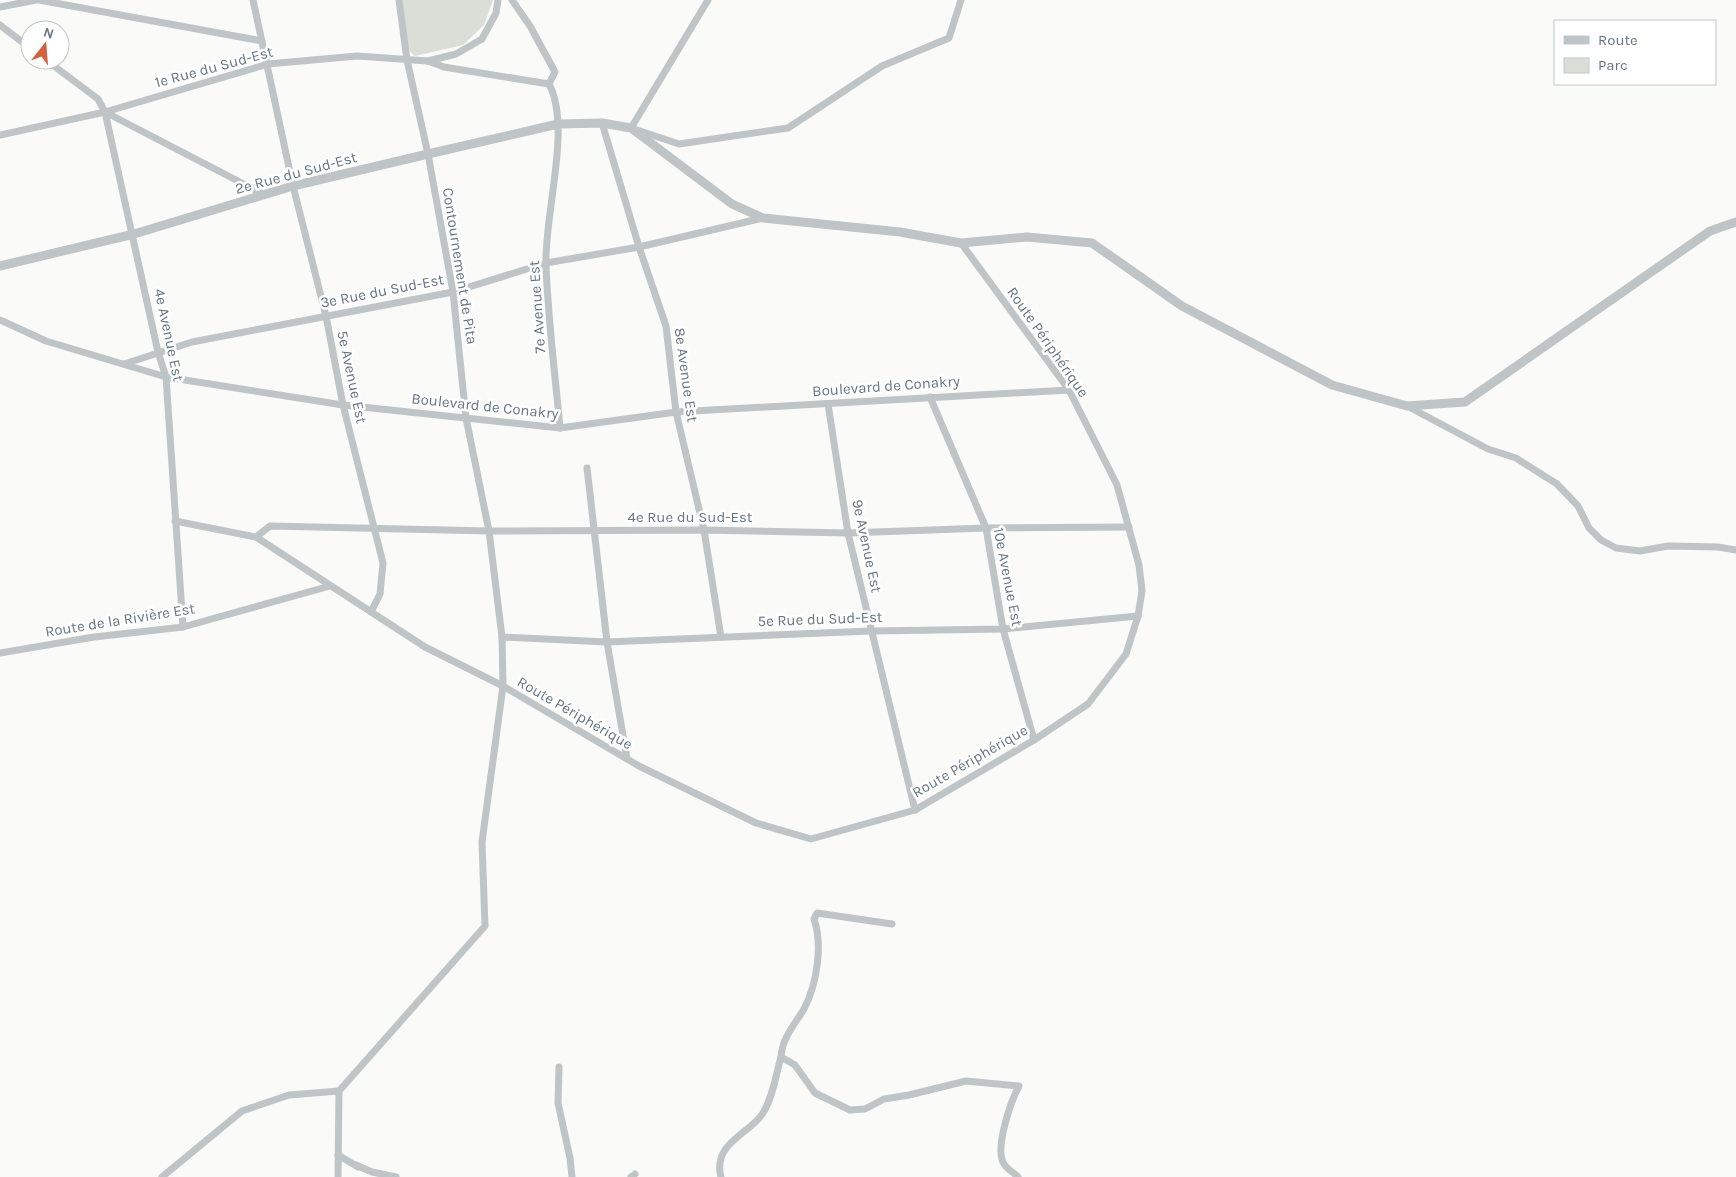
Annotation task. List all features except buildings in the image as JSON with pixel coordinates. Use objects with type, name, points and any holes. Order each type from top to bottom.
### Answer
[{"type":"street","points":[[0,7],[37,0],[262,40]]},
{"type":"street","name":"5e Avenue Est","points":[[253,0],[293,186],[326,316],[343,405],[383,563],[380,594],[371,612]]},
{"type":"street","name":"Contournement de Pita","points":[[339,1091],[485,926],[482,842],[503,686],[502,637],[489,531],[466,418],[453,292],[428,154],[407,60],[399,0]]},
{"type":"street","name":"1e Rue du Sud-Est","points":[[0,135],[105,112],[268,64],[357,56],[428,60],[456,54],[482,39],[496,13],[498,0]]},
{"type":"street","name":"7e Avenue Est","points":[[512,0],[530,26],[555,72],[550,84],[556,97],[558,124],[546,263],[560,428]]},
{"type":"street","points":[[631,128],[708,0]]},
{"type":"street","points":[[631,128],[679,144],[788,128],[882,66],[949,38],[961,0]]},
{"type":"street","points":[[0,25],[20,40]]},
{"type":"street","points":[[428,60],[444,67],[550,84]]},
{"type":"street","points":[[59,70],[98,99],[105,112],[265,195]]},
{"type":"street","name":"4e Avenue Est","points":[[105,112],[134,234],[158,352],[166,377],[183,627]]},
{"type":"street","name":"2e Rue du Sud-Est","points":[[0,266],[134,234],[293,186],[558,124],[602,123],[631,128]]},
{"type":"street","name":"8e Avenue Est","points":[[602,123],[639,247],[666,326],[676,412],[704,530],[721,637]]},
{"type":"street","points":[[631,128],[732,204],[763,218],[900,232],[961,243],[1027,237],[1092,243],[1182,306],[1332,385],[1407,406],[1488,449],[1516,458],[1550,480],[1578,506],[1589,528],[1601,540],[1616,548],[1640,551],[1668,546],[1718,547],[1736,550]]},
{"type":"street","name":"3e Rue du Sud-Est","points":[[124,364],[192,342],[453,292],[546,263],[639,247],[763,218]]},
{"type":"street","points":[[1407,406],[1465,402],[1710,231],[1736,222]]},
{"type":"street","name":"Route Périphérique","points":[[175,521],[256,537],[425,647],[503,686],[627,759],[756,823],[811,839],[915,810],[1034,740],[1088,704],[1126,654],[1138,616],[1141,583],[1139,565],[1117,485],[1069,390],[961,243]]},
{"type":"street","name":"Boulevard de Conakry","points":[[0,320],[46,341],[166,377],[343,405],[560,428],[676,412],[1069,390]]},
{"type":"street","name":"10e Avenue Est","points":[[930,397],[986,528],[1003,628],[1034,740]]},
{"type":"street","name":"9e Avenue Est","points":[[828,404],[848,533],[915,810]]},
{"type":"street","points":[[586,468],[596,531],[607,642],[627,759]]},
{"type":"street","name":"4e Rue du Sud-Est","points":[[256,537],[270,526],[489,531],[704,530],[848,533],[986,528],[1129,527]]},
{"type":"street","name":"Route de la Rivière Est","points":[[0,653],[94,637],[183,627],[330,586]]},
{"type":"street","name":"5e Rue du Sud-Est","points":[[502,637],[607,642],[871,631],[1003,628],[1138,616]]},
{"type":"street","points":[[721,1177],[722,1156],[730,1144],[747,1127],[756,1122],[764,1112],[781,1056],[781,1050],[789,1032],[804,1008],[814,977],[817,937],[814,919],[817,913],[892,924]]},
{"type":"street","points":[[781,1056],[795,1065],[815,1092],[850,1110],[865,1109],[884,1099],[909,1096],[966,1081],[1019,1086],[1010,1103],[1000,1151],[1004,1164],[1018,1177]]},
{"type":"street","points":[[559,1067],[558,1103],[570,1158],[572,1177]]},
{"type":"street","points":[[162,1177],[242,1111],[289,1095],[339,1091],[338,1177]]},
{"type":"street","points":[[338,1155],[372,1172],[396,1177]]},
{"type":"street","points":[[356,1165],[373,1177]]},
{"type":"green space","points":[[402,0],[493,0],[484,25],[463,45],[415,56],[409,51]]}]
